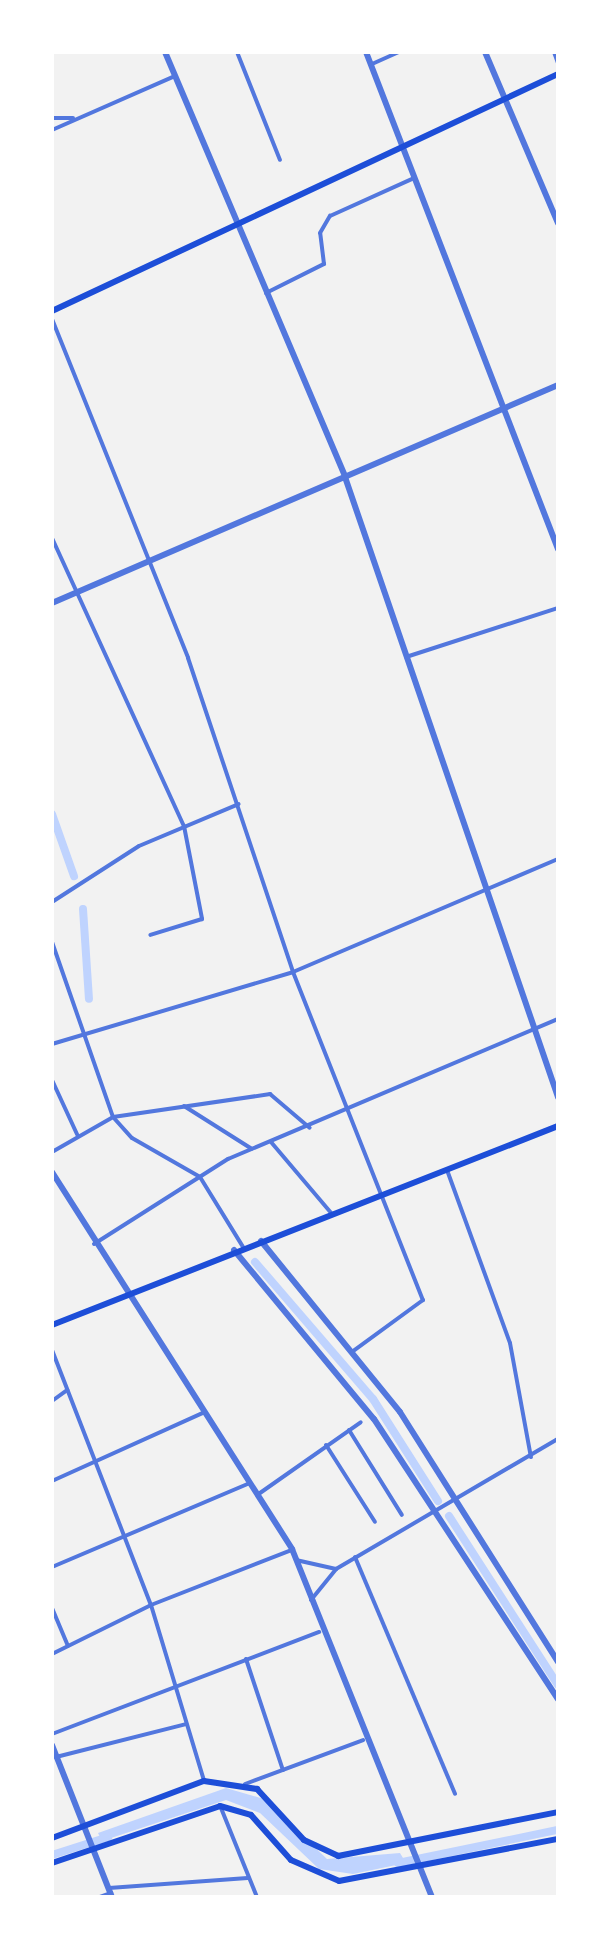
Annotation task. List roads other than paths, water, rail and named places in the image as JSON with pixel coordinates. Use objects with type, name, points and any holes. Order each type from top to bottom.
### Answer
[{"type":"main road","points":[[52,311],[558,74]]},
{"type":"main road","points":[[52,1325],[124,1292],[558,1126]]},
{"type":"main road","points":[[52,1838],[204,1781],[245,1784],[271,1798],[304,1840],[326,1852],[348,1856],[558,1812]]},
{"type":"main road","points":[[52,1863],[94,1846],[220,1806],[251,1815],[291,1860],[325,1879],[558,1839]]},
{"type":"street","points":[[165,52],[345,477],[558,1097]]},
{"type":"street","points":[[237,52],[280,160]]},
{"type":"street","points":[[366,52],[506,407],[558,549]]},
{"type":"street","points":[[372,64],[399,52]]},
{"type":"street","points":[[485,52],[558,223]]},
{"type":"street","points":[[554,52],[558,63]]},
{"type":"street","points":[[52,130],[175,76]]},
{"type":"street","points":[[52,118],[80,117]]},
{"type":"street","points":[[266,293],[324,264],[320,233],[330,216],[414,178]]},
{"type":"street","points":[[52,319],[151,560],[239,804],[293,972],[423,1300],[353,1351]]},
{"type":"street","points":[[52,603],[558,385]]},
{"type":"street","points":[[52,538],[184,826],[202,919],[150,935]]},
{"type":"street","points":[[406,657],[558,608]]},
{"type":"street","points":[[52,902],[184,826],[239,804]]},
{"type":"street","points":[[52,1044],[293,972],[558,859]]},
{"type":"street","points":[[52,942],[89,1033],[113,1117],[132,1138],[200,1177],[243,1247]]},
{"type":"street","points":[[94,1244],[200,1177],[252,1149],[349,1112],[558,1019]]},
{"type":"street","points":[[52,1080],[77,1134]]},
{"type":"street","points":[[52,1152],[77,1134],[113,1117],[276,1095],[310,1128]]},
{"type":"street","points":[[181,1106],[212,1118],[252,1149]]},
{"type":"street","points":[[271,1142],[332,1214]]},
{"type":"street","points":[[447,1168],[510,1343],[531,1457]]},
{"type":"street","points":[[52,1172],[124,1292],[260,1493],[292,1549],[319,1632],[431,1897]]},
{"type":"street","points":[[261,1241],[353,1351],[454,1499],[558,1662]]},
{"type":"street","points":[[234,1250],[358,1398],[558,1699]]},
{"type":"street","points":[[52,1350],[98,1459],[151,1605],[204,1781]]},
{"type":"street","points":[[52,1401],[67,1390]]},
{"type":"street","points":[[52,1481],[205,1412]]},
{"type":"street","points":[[260,1493],[361,1422]]},
{"type":"street","points":[[349,1430],[402,1515]]},
{"type":"street","points":[[311,1601],[336,1569],[558,1439]]},
{"type":"street","points":[[326,1445],[375,1522]]},
{"type":"street","points":[[547,1447],[558,1446]]},
{"type":"street","points":[[52,1567],[123,1531],[252,1482]]},
{"type":"street","points":[[52,1654],[151,1605],[292,1549]]},
{"type":"street","points":[[355,1557],[455,1794]]},
{"type":"street","points":[[296,1560],[336,1569]]},
{"type":"street","points":[[52,1608],[68,1646]]},
{"type":"street","points":[[52,1734],[319,1632]]},
{"type":"street","points":[[246,1659],[283,1770]]},
{"type":"street","points":[[56,1757],[186,1724]]},
{"type":"street","points":[[245,1784],[363,1740]]},
{"type":"street","points":[[52,1745],[111,1893]]},
{"type":"street","points":[[220,1806],[257,1897]]},
{"type":"street","points":[[100,1897],[111,1893],[248,1878]]},
{"type":"water","points":[[226,1788],[264,1799],[327,1859],[400,1853],[406,1863],[353,1874],[319,1869],[260,1813],[226,1800],[102,1841],[98,1833]]},
{"type":"waterway","points":[[52,814],[74,876]]},
{"type":"waterway","points":[[83,909],[89,999]]},
{"type":"waterway","points":[[255,1262],[373,1399],[438,1501]]},
{"type":"waterway","points":[[449,1516],[558,1685]]},
{"type":"waterway","points":[[398,1863],[558,1830]]},
{"type":"waterway","points":[[52,1855],[108,1837]]}]
